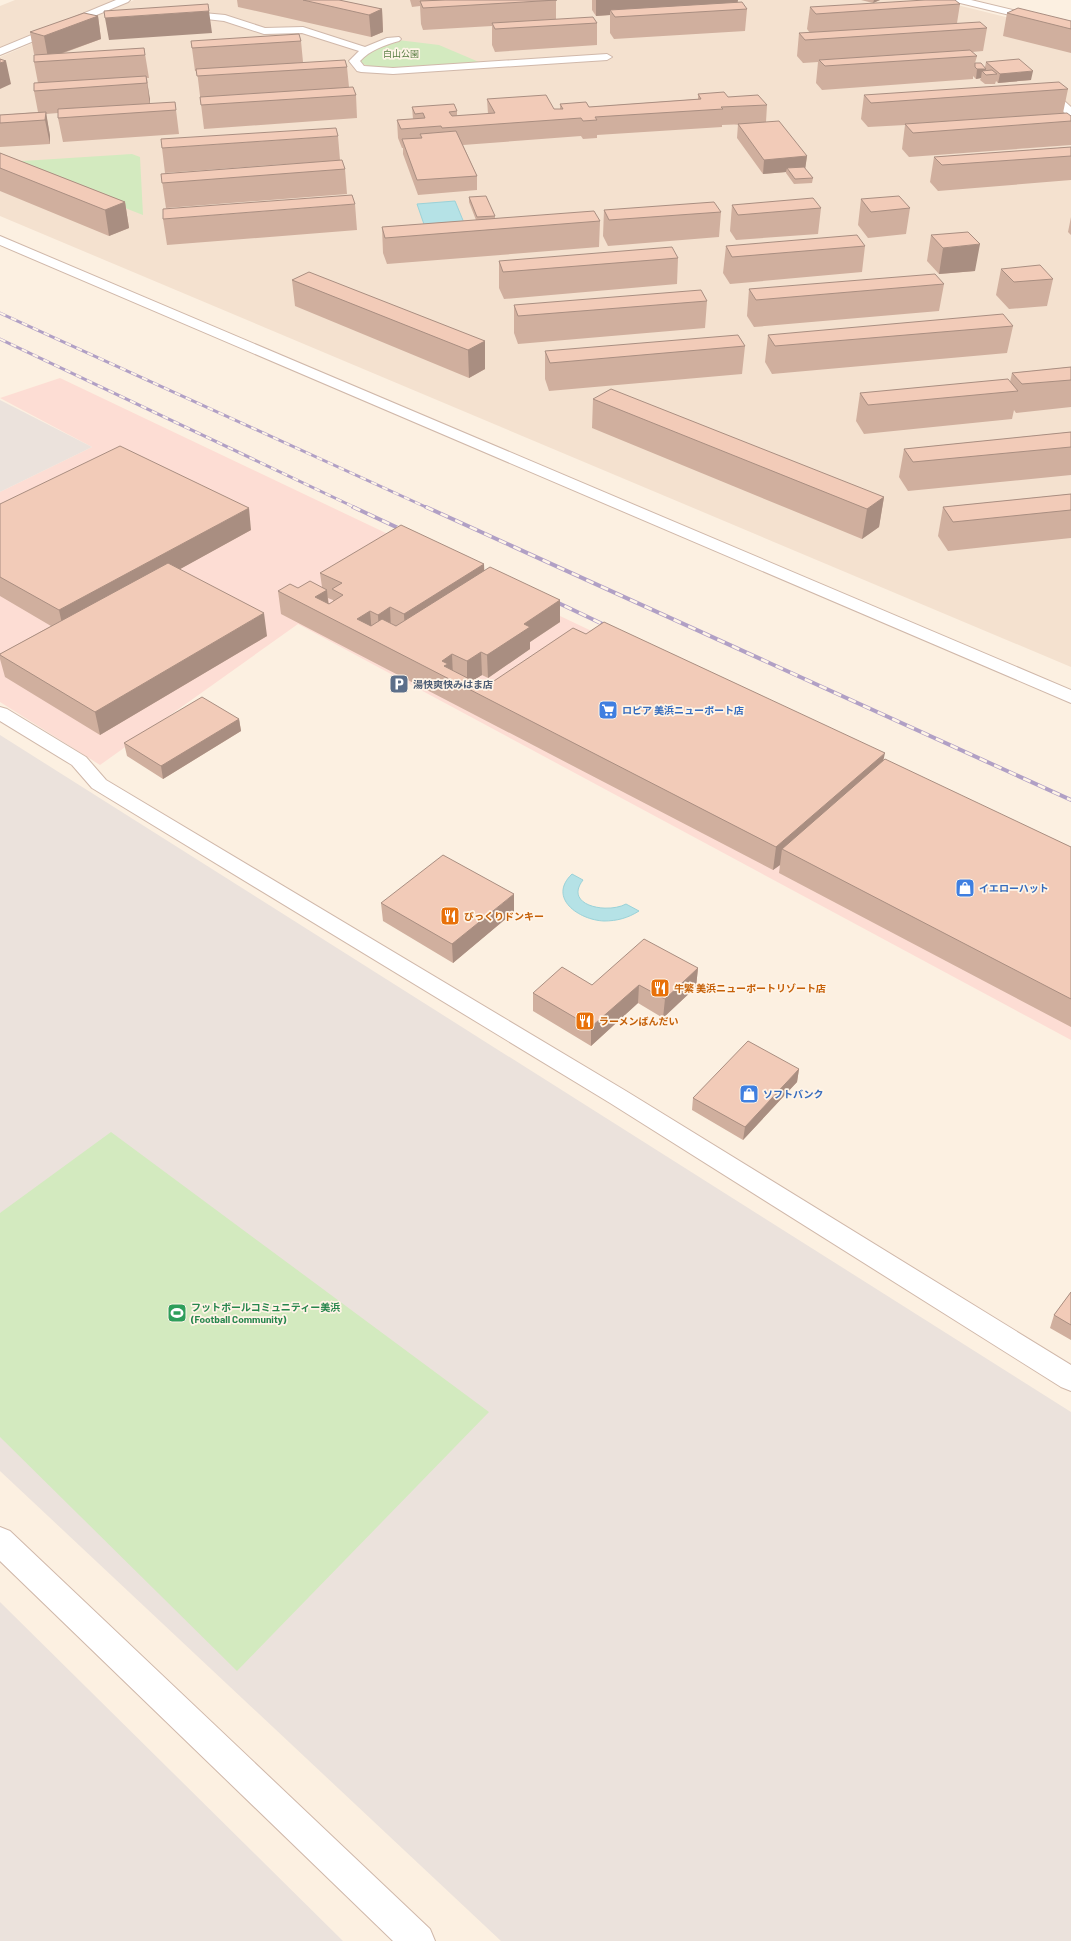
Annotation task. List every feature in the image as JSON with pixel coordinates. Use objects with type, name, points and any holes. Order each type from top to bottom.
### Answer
[{"type":"street","points":[[0,52],[125,0]]},
{"type":"street","points":[[959,0],[1071,27]]},
{"type":"street","points":[[110,11],[125,12]]},
{"type":"street","points":[[172,14],[206,15],[225,18],[264,31],[303,30],[365,50]]},
{"type":"street","points":[[396,39],[378,44],[365,50],[354,61],[361,69],[373,71],[484,66],[607,57]]},
{"type":"street","points":[[1056,99],[1071,113]]},
{"type":"street","points":[[0,240],[1071,697]]},
{"type":"street","points":[[0,713],[79,761],[99,784],[618,1097],[1071,1379]]},
{"type":"street","points":[[0,1541],[418,1941]]},
{"type":"shaded area","points":[[15,0],[116,0],[0,49],[0,6]]},
{"type":"shaded area","points":[[134,0],[937,0],[1071,33],[1071,667],[0,216],[0,57]]},
{"type":"shaded area","points":[[60,378],[1071,859],[1071,1040],[298,624],[100,765],[0,702],[0,492],[92,447],[0,398]]},
{"type":"shaded area","points":[[0,400],[92,447],[0,492]]},
{"type":"shaded area","points":[[0,735],[1071,1412],[1071,1941],[501,1941],[0,1471]]},
{"type":"shaded area","points":[[0,1602],[343,1941],[0,1941]]},
{"type":"green space","name":"白山公園","points":[[398,40],[439,45],[479,62],[476,64],[417,70],[387,69],[360,63],[359,57],[372,49]]},
{"type":"green space","points":[[132,154],[140,157],[143,215],[7,162]]},
{"type":"green space","name":"フットボールコミュニティー美浜 (Football Community)","points":[[111,1132],[489,1412],[237,1671],[0,1437],[0,1213]]},
{"type":"water","points":[[455,201],[467,230],[427,233],[417,204]]},
{"type":"water","points":[[572,874],[583,880],[578,889],[579,896],[583,902],[590,906],[609,908],[626,904],[639,911],[622,919],[604,921],[585,917],[569,906],[565,899],[563,891],[565,883]]},
{"type":"building","points":[[303,0],[339,0],[382,9],[369,15]]},
{"type":"building","points":[[557,0],[423,8],[420,1]]},
{"type":"building","points":[[925,0],[955,0],[960,4],[816,14],[810,7]]},
{"type":"building","points":[[742,2],[747,9],[615,17],[610,10]]},
{"type":"building","points":[[208,4],[209,11],[105,18],[104,11]]},
{"type":"building","points":[[1018,8],[1071,21],[1071,29],[1007,13]]},
{"type":"building","points":[[84,13],[98,16],[44,36],[30,32]]},
{"type":"building","points":[[593,17],[597,23],[495,29],[492,23]]},
{"type":"building","points":[[980,22],[987,28],[805,40],[799,33]]},
{"type":"building","points":[[299,34],[301,41],[192,48],[191,41]]},
{"type":"building","points":[[144,48],[145,55],[34,62],[34,55]]},
{"type":"building","points":[[970,50],[977,56],[825,66],[819,60]]},
{"type":"building","points":[[0,59],[6,61],[0,63]]},
{"type":"building","points":[[1019,59],[1033,71],[1000,74],[986,62]]},
{"type":"building","points":[[345,60],[347,67],[197,76],[196,69]]},
{"type":"building","points":[[975,63],[981,63],[986,69],[977,69],[975,67]]},
{"type":"building","points":[[992,70],[997,74],[986,75],[982,71]]},
{"type":"building","points":[[146,76],[147,83],[34,91],[34,83]]},
{"type":"building","points":[[1059,82],[1068,89],[871,103],[864,95]]},
{"type":"building","points":[[353,87],[356,95],[201,105],[200,97]]},
{"type":"building","points":[[724,92],[728,97],[758,95],[767,105],[721,107],[723,109],[595,117],[597,120],[583,121],[581,118],[442,128],[441,126],[401,129],[397,120],[425,118],[423,113],[415,114],[412,107],[454,104],[457,111],[449,112],[452,116],[495,113],[487,99],[546,95],[554,109],[563,109],[560,104],[586,102],[589,107],[701,99],[698,94]]},
{"type":"building","points":[[175,102],[176,110],[58,118],[58,109]]},
{"type":"building","points":[[46,112],[45,120],[0,123],[0,115]]},
{"type":"building","points":[[1067,113],[1071,116],[1071,121],[913,133],[905,124]]},
{"type":"building","points":[[779,121],[807,156],[764,160],[738,124]]},
{"type":"building","points":[[336,128],[338,136],[162,148],[161,139]]},
{"type":"building","points":[[456,131],[477,176],[417,180],[402,139],[422,138],[420,134]]},
{"type":"building","points":[[1071,147],[1071,156],[942,165],[934,157]]},
{"type":"building","points":[[0,153],[125,202],[105,210],[0,168]]},
{"type":"building","points":[[342,160],[345,169],[162,183],[161,174]]},
{"type":"building","points":[[804,167],[813,178],[795,179],[787,168]]},
{"type":"building","points":[[352,195],[355,204],[163,219],[163,209]]},
{"type":"building","points":[[486,196],[495,216],[477,217],[469,197]]},
{"type":"building","points":[[899,196],[910,208],[871,212],[861,199]]},
{"type":"building","points":[[813,198],[821,208],[738,215],[732,205]]},
{"type":"building","points":[[714,202],[721,212],[609,220],[604,210]]},
{"type":"building","points":[[594,211],[600,221],[385,238],[382,227]]},
{"type":"building","points":[[968,232],[980,244],[943,248],[931,235]]},
{"type":"building","points":[[857,235],[865,246],[732,257],[726,246]]},
{"type":"building","points":[[672,247],[678,258],[503,272],[499,261]]},
{"type":"building","points":[[1040,265],[1053,279],[1014,282],[1001,269]]},
{"type":"building","points":[[309,272],[485,341],[468,350],[292,280]]},
{"type":"building","points":[[935,274],[944,284],[756,300],[749,289]]},
{"type":"building","points":[[701,290],[707,301],[518,316],[514,305]]},
{"type":"building","points":[[1003,314],[1013,326],[775,346],[768,335]]},
{"type":"building","points":[[738,335],[745,346],[550,363],[545,351]]},
{"type":"building","points":[[1071,367],[1071,380],[1022,384],[1012,373]]},
{"type":"building","points":[[1008,379],[1018,391],[868,405],[860,393]]},
{"type":"building","points":[[611,389],[884,497],[867,509],[593,399]]},
{"type":"building","points":[[1071,432],[1071,447],[913,462],[904,449]]},
{"type":"building","points":[[120,446],[249,508],[59,610],[0,577],[0,504]]},
{"type":"building","points":[[1071,494],[1071,510],[953,522],[943,507]]},
{"type":"building","points":[[401,525],[484,564],[404,614],[390,607],[378,615],[370,611],[357,619],[371,626],[382,619],[396,626],[490,567],[560,600],[524,624],[530,627],[487,655],[481,652],[467,661],[452,654],[442,661],[448,664],[444,666],[485,687],[573,628],[586,634],[604,622],[885,753],[776,847],[278,591],[290,584],[298,588],[310,581],[327,590],[315,597],[329,604],[343,595],[332,589],[342,583],[320,573]]},
{"type":"building","points":[[168,563],[264,613],[95,712],[0,655],[0,654]]},
{"type":"building","points":[[202,697],[239,719],[161,766],[124,743]]},
{"type":"building","points":[[885,759],[1071,847],[1071,999],[782,849]]},
{"type":"building","points":[[443,855],[514,894],[452,944],[381,903]]},
{"type":"building","points":[[644,939],[698,968],[665,999],[639,985],[591,1027],[533,993],[562,967],[592,985]]},
{"type":"building","points":[[748,1041],[799,1069],[745,1127],[693,1098]]},
{"type":"building","points":[[1071,1292],[1071,1325],[1054,1315]]},
{"type":"railway","points":[[0,313],[428,508]]},
{"type":"railway","points":[[0,339],[356,508]]},
{"type":"railway","points":[[353,507],[409,533]]},
{"type":"railway","points":[[426,507],[1071,800]]},
{"type":"railway","points":[[550,599],[611,628]]},
{"type":"place","name":"湯快爽快みはま店","points":[[399,684]]},
{"type":"place","name":"ロピア 美浜ニューポート店","points":[[608,710]]},
{"type":"place","name":"イエローハット","points":[[965,888]]},
{"type":"place","name":"びっくりドンキー","points":[[450,916]]},
{"type":"place","name":"牛繁 美浜ニューポートリゾート店","points":[[660,988]]},
{"type":"place","name":"ラーメンばんだい","points":[[585,1021]]},
{"type":"place","name":"ソフトバンク","points":[[749,1094]]},
{"type":"place","name":"フットボールコミュニティー美浜 (Football Community)","points":[[177,1313]]}]
